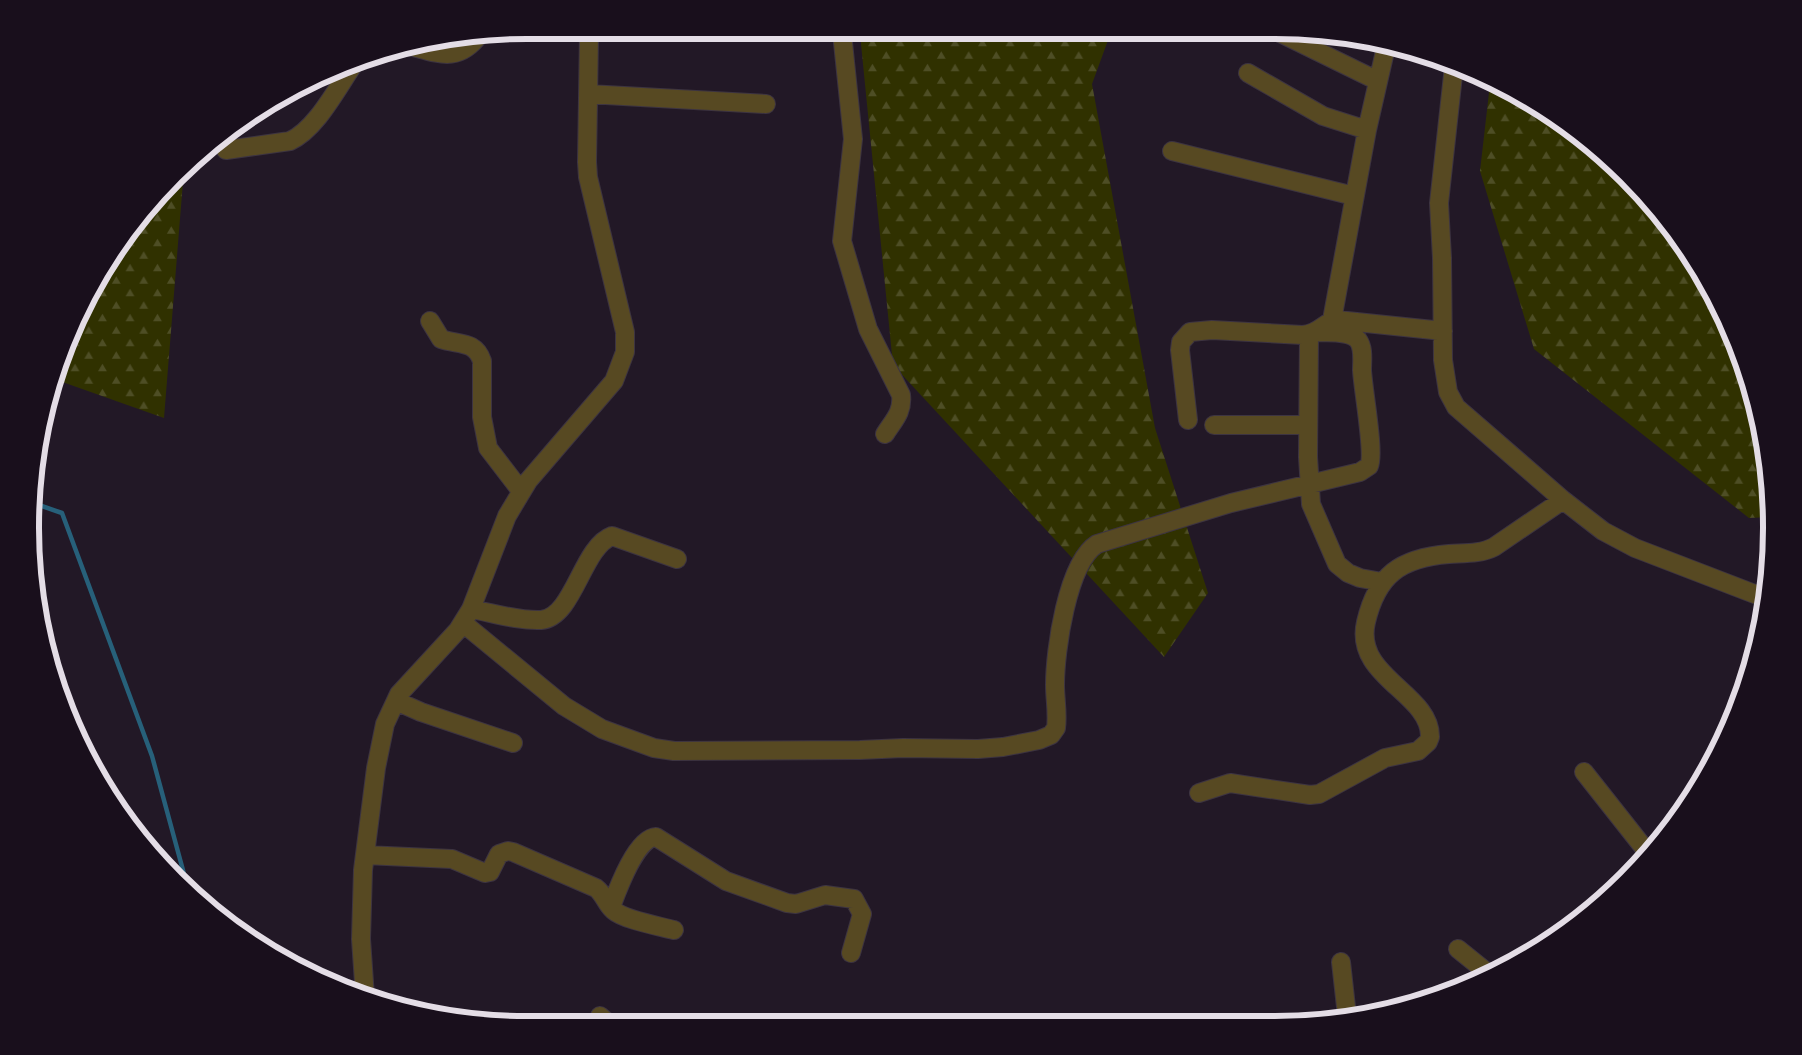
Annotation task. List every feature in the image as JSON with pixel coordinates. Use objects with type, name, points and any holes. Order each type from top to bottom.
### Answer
[{"type":"street","points":[[364,988],[361,939],[365,855],[376,768],[385,724],[396,700],[467,616],[507,516],[521,491],[614,382],[625,352],[625,332],[588,177],[589,39]]},
{"type":"street","points":[[843,39],[853,139],[842,241],[868,329],[900,395],[902,406],[900,413],[885,434]]},
{"type":"street","points":[[1294,40],[1378,80]]},
{"type":"street","points":[[424,50],[436,53],[458,53],[475,42]]},
{"type":"street","points":[[1332,320],[1367,130],[1385,51]]},
{"type":"street","points":[[226,150],[290,141],[298,137],[313,123],[348,73]]},
{"type":"street","points":[[1248,73],[1323,116],[1367,130]]},
{"type":"street","points":[[1453,73],[1439,203],[1443,360],[1448,392],[1456,407],[1563,500],[1603,531],[1635,548],[1758,595]]},
{"type":"street","points":[[588,94],[766,104]]},
{"type":"street","points":[[1172,151],[1354,196]]},
{"type":"street","points":[[1313,333],[1332,320],[1357,320],[1443,331]]},
{"type":"street","points":[[430,321],[441,339],[468,344],[479,354],[482,361],[482,417],[488,448],[521,491]]},
{"type":"street","points":[[467,616],[564,706],[602,729],[654,748],[691,752],[1003,748],[1039,740],[1051,735],[1056,728],[1057,656],[1062,621],[1074,580],[1088,550],[1097,544],[1231,503],[1366,470],[1371,462],[1360,343],[1353,336],[1345,334],[1212,330],[1190,332],[1181,342],[1180,350],[1188,420]]},
{"type":"street","points":[[1313,333],[1308,425],[1309,483],[1315,514],[1337,564],[1354,575],[1382,582]]},
{"type":"street","points":[[1214,425],[1308,425]]},
{"type":"street","points":[[1199,793],[1230,783],[1310,795],[1319,794],[1385,758],[1410,754],[1424,747],[1430,738],[1426,722],[1409,699],[1375,665],[1365,638],[1370,605],[1382,582],[1401,567],[1426,558],[1489,550],[1563,500]]},
{"type":"street","points":[[467,616],[542,620],[550,617],[563,604],[598,546],[612,536],[677,559]]},
{"type":"street","points":[[396,700],[421,712],[513,743]]},
{"type":"street","points":[[1584,772],[1644,848]]},
{"type":"street","points":[[611,907],[622,879],[634,857],[649,839],[656,838],[726,882],[787,903],[796,904],[825,895],[854,899],[862,914],[859,932],[851,953]]},
{"type":"street","points":[[365,855],[452,859],[485,873],[490,872],[499,854],[508,851],[588,883],[602,893],[611,907],[619,914],[674,930]]},
{"type":"street","points":[[1458,949],[1483,969]]},
{"type":"street","points":[[1341,962],[1346,1011]]},
{"type":"green space","points":[[861,39],[1108,39],[1092,84],[1155,428],[1208,593],[1164,657],[893,365]]},
{"type":"green space","points":[[1490,88],[1519,104],[1572,140],[1597,160],[1642,205],[1681,256],[1698,283],[1726,340],[1747,401],[1754,432],[1759,464],[1763,517],[1749,518],[1534,349],[1480,171]]},
{"type":"green space","points":[[183,181],[164,418],[61,382],[76,340],[104,283],[140,230]]},
{"type":"waterway","points":[[40,505],[62,513],[152,756],[184,875]]}]
